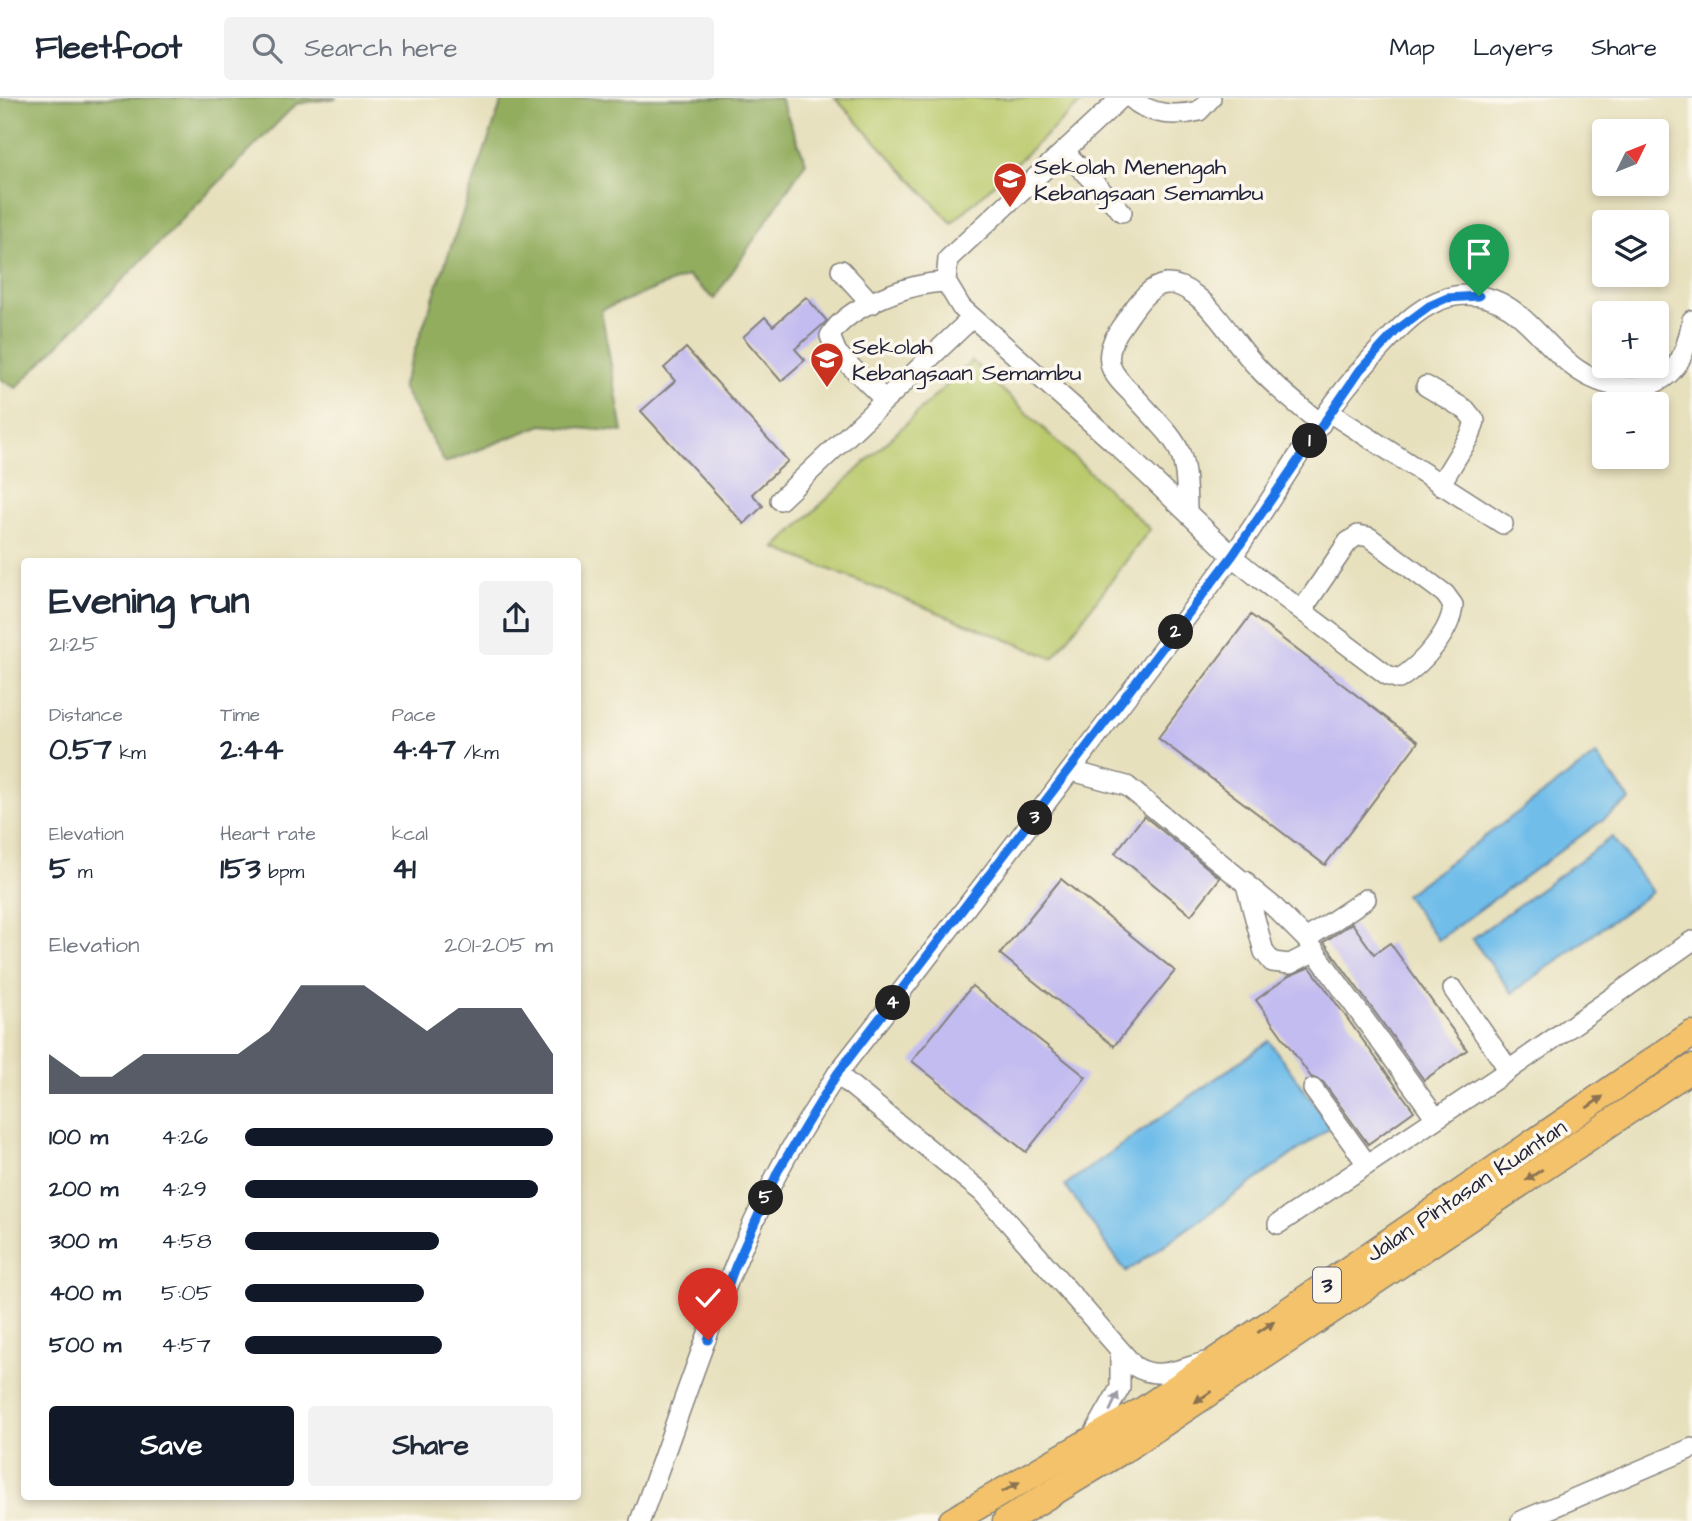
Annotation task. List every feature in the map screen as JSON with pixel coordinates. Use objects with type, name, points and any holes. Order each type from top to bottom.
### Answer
[{"type":"highway","name":"Jalan Pintasan Kuantan","points":[[952,1521],[1088,1444],[1221,1358],[1692,1034]]},
{"type":"highway","name":"Jalan Pintasan Kuantan","points":[[1006,1521],[1142,1438],[1692,1068]]},
{"type":"street","points":[[1121,98],[948,259],[946,282],[956,300],[972,318],[1233,555],[1301,610],[1387,675],[1399,679],[1416,668],[1443,632],[1451,618],[1453,605],[1445,594],[1369,537],[1357,535],[1348,542],[1301,610]]},
{"type":"street","points":[[1131,98],[1154,111],[1171,114],[1199,111],[1211,98]]},
{"type":"street","points":[[1064,151],[1122,212]]},
{"type":"street","points":[[841,270],[872,304]]},
{"type":"street","points":[[884,399],[837,353],[830,336],[836,326],[853,311],[910,288],[946,282]]},
{"type":"street","points":[[1186,511],[1186,467],[1175,440],[1118,378],[1111,365],[1110,350],[1117,332],[1141,300],[1155,288],[1166,284],[1180,286],[1196,296],[1258,368],[1325,418],[1503,524]]},
{"type":"street","points":[[640,1521],[735,1267],[778,1171],[837,1074],[1072,771],[1233,555],[1360,370],[1398,329],[1429,306],[1447,298],[1479,296],[1505,304],[1523,317],[1576,368],[1592,378],[1627,387],[1656,383],[1669,373],[1682,355],[1692,320]]},
{"type":"street","points":[[780,500],[972,318]]},
{"type":"street","points":[[1426,386],[1466,410],[1475,421],[1471,434],[1440,485]]},
{"type":"street","points":[[1072,771],[1126,786],[1245,881],[1311,945],[1436,1118]]},
{"type":"street","points":[[1245,881],[1264,952],[1272,962],[1290,964],[1366,899]]},
{"type":"street","points":[[1278,1224],[1509,1070],[1692,941]]},
{"type":"street","points":[[1453,989],[1509,1070]]},
{"type":"street","points":[[837,1074],[983,1193],[1024,1236],[1120,1353],[1134,1366],[1154,1375],[1221,1358]]},
{"type":"street","points":[[1313,1089],[1367,1164]]},
{"type":"street","points":[[1088,1444],[1120,1388],[1120,1353]]},
{"type":"street","points":[[1521,1521],[1692,1448]]},
{"type":"green space","points":[[0,98],[337,98],[296,104],[16,388],[0,379]]},
{"type":"green space","points":[[503,98],[780,98],[806,162],[714,299],[688,276],[601,310],[623,432],[542,425],[445,463],[402,387]]},
{"type":"green space","points":[[835,98],[1086,98],[952,223]]},
{"type":"green space","points":[[972,361],[1150,529],[1053,658],[775,548]]},
{"type":"water","points":[[1596,755],[1630,800],[1438,940],[1405,895]]},
{"type":"water","points":[[1612,837],[1652,892],[1512,993],[1472,939]]},
{"type":"water","points":[[1269,1041],[1331,1127],[1126,1272],[1065,1185]]},
{"type":"building","points":[[806,297],[827,321],[795,349],[805,360],[781,381],[743,337],[765,317],[773,326]]},
{"type":"building","points":[[686,348],[788,461],[752,494],[763,506],[744,524],[641,411],[675,381],[664,368]]},
{"type":"building","points":[[1251,615],[1418,742],[1325,865],[1158,738]]},
{"type":"building","points":[[1144,816],[1220,878],[1191,915],[1115,853]]},
{"type":"building","points":[[1061,879],[1175,971],[1114,1046],[1000,954]]},
{"type":"building","points":[[1352,923],[1374,954],[1390,943],[1467,1050],[1424,1080],[1324,942]]},
{"type":"building","points":[[1310,967],[1414,1111],[1368,1144],[1323,1082],[1311,1077],[1256,1000],[1289,976]]},
{"type":"building","points":[[972,986],[1086,1077],[1026,1152],[912,1061]]},
{"type":"place","name":"Sekolah Menengah Kebangsaan Semambu","points":[[1010,209]]},
{"type":"place","name":"Sekolah Kebangsaan Semambu","points":[[827,389]]},
{"type":"route","points":[[708,1340],[735,1267],[778,1171],[837,1074],[1072,771],[1233,555],[1360,370],[1398,329],[1429,306],[1447,298],[1479,296]]}]
